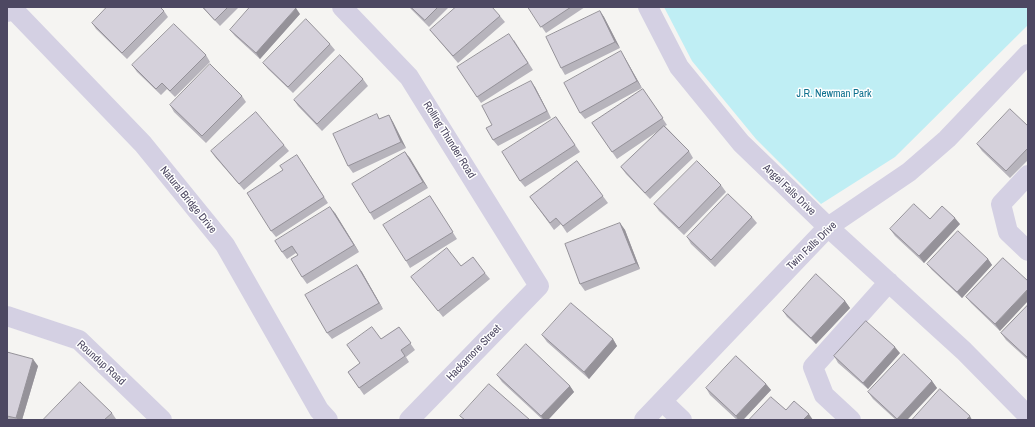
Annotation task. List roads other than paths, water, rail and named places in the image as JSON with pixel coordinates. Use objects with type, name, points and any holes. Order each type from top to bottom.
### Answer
[{"type":"street","name":"Rolling Thunder Road","points":[[342,7],[409,77],[539,286]]},
{"type":"street","name":"Angel Falls Drive","points":[[648,7],[679,67],[741,143],[828,227],[964,351],[1028,416]]},
{"type":"street","name":"Natural Bridge Drive","points":[[10,10],[143,144],[225,245],[319,410],[328,420]]},
{"type":"street","name":"Twin Falls Drive","points":[[644,420],[828,227],[914,167],[947,139],[1025,63]]},
{"type":"street","points":[[1028,175],[1001,204],[1008,232],[1028,251]]},
{"type":"street","points":[[851,420],[824,395],[813,367],[889,282]]},
{"type":"street","name":"Hackamore Street","points":[[409,420],[539,286]]},
{"type":"street","name":"Roundup Road","points":[[7,316],[79,340],[162,420]]},
{"type":"street","points":[[662,401],[682,420]]},
{"type":"park label","name":"J.R. Newman Park","points":[[834,94]]}]
